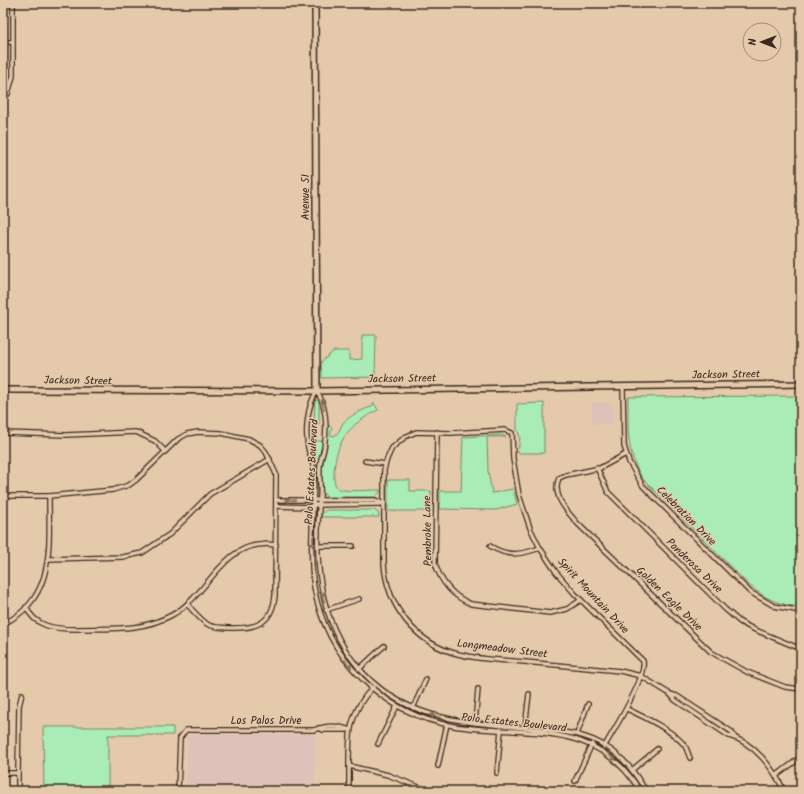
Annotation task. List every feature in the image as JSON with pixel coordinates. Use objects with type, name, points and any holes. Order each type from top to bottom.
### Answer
[{"type":"main road","name":"Avenue 51","points":[[315,3],[317,391]]},
{"type":"main road","name":"Jackson Street","points":[[3,390],[177,392],[317,391],[801,384]]},
{"type":"street","points":[[8,94],[13,76],[14,3]]},
{"type":"street","points":[[3,42],[13,42]]},
{"type":"street","name":"Celebration Drive","points":[[623,387],[623,431],[626,454],[633,471],[643,486],[750,592],[774,606],[801,611]]},
{"type":"street","name":"Polo Estates Boulevard","points":[[640,791],[625,769],[602,750],[592,744],[565,736],[447,724],[420,716],[397,706],[372,688],[353,671],[338,650],[327,630],[319,609],[313,567],[313,464],[308,447],[308,422],[310,401],[317,391],[323,401],[325,422],[324,447],[320,467],[318,546],[319,576],[326,610],[338,638],[360,669],[376,685],[392,697],[413,708],[444,719],[578,734],[605,746],[618,755],[634,769],[646,791]]},
{"type":"street","name":"Spirit Mountain Drive","points":[[438,432],[505,430],[514,436],[513,458],[519,495],[530,528],[540,548],[556,572],[634,653],[641,657],[644,664],[641,676]]},
{"type":"street","points":[[3,433],[66,436],[136,432],[155,441],[165,451]]},
{"type":"street","points":[[3,496],[49,496],[102,492],[122,488],[136,480],[178,439],[187,434],[198,432],[221,433],[249,439],[260,445],[270,459],[276,479],[274,603],[270,615],[264,621],[251,627],[214,627],[203,621],[188,604]]},
{"type":"street","points":[[365,461],[385,464],[392,448],[404,437],[422,432],[438,432]]},
{"type":"street","name":"Pembroke Lane","points":[[438,432],[435,563],[442,580],[454,594],[466,602],[481,606],[550,613],[567,609],[582,600]]},
{"type":"street","points":[[597,468],[626,454]]},
{"type":"street","points":[[49,560],[123,557],[142,553],[170,534],[210,494],[270,459]]},
{"type":"street","name":"Longmeadow Street","points":[[385,464],[384,564],[388,589],[404,619],[412,628],[429,642],[447,651],[465,656],[620,671],[641,676],[670,694],[675,700],[729,736],[735,738],[756,752],[776,776],[784,791]]},
{"type":"street","name":"Golden Eagle Drive","points":[[597,468],[566,475],[559,478],[557,482],[557,490],[561,503],[578,524],[711,652],[747,672],[785,687],[801,688]]},
{"type":"street","name":"Ponderosa Drive","points":[[597,468],[608,492],[725,609],[753,629],[801,649]]},
{"type":"street","points":[[3,624],[11,620],[26,606],[45,578],[49,560],[49,496]]},
{"type":"street","points":[[276,500],[375,500],[384,504]]},
{"type":"street","points":[[276,506],[309,507],[313,505],[384,504]]},
{"type":"street","points":[[26,606],[29,613],[38,621],[56,629],[131,628],[154,623],[188,604],[229,560],[243,548],[262,543],[276,545]]},
{"type":"street","points":[[318,546],[353,546]]},
{"type":"street","points":[[490,546],[508,554],[515,555],[540,548]]},
{"type":"street","points":[[326,610],[359,599]]},
{"type":"street","points":[[360,669],[384,646]]},
{"type":"street","points":[[602,750],[626,709],[641,676]]},
{"type":"street","points":[[413,708],[426,679]]},
{"type":"street","points":[[349,791],[350,730],[357,708],[376,685]]},
{"type":"street","points":[[475,723],[478,690]]},
{"type":"street","points":[[18,791],[18,706],[22,694]]},
{"type":"street","points":[[525,728],[529,694]]},
{"type":"street","points":[[578,734],[588,704]]},
{"type":"street","points":[[378,744],[397,706]]},
{"type":"street","points":[[626,709],[643,717],[673,736],[684,746],[690,758]]},
{"type":"street","points":[[438,766],[447,724]]},
{"type":"street","name":"Los Palos Drive","points":[[178,791],[179,743],[182,734],[191,730],[314,730],[330,726],[350,730]]},
{"type":"street","points":[[497,773],[501,730]]},
{"type":"street","points":[[576,781],[592,744]]},
{"type":"street","points":[[634,769],[657,749]]},
{"type":"street","points":[[776,776],[797,760],[801,754]]},
{"type":"street","points":[[349,766],[388,775],[429,791]]},
{"type":"street","points":[[3,772],[18,773]]},
{"type":"street","points":[[408,791],[410,784]]},
{"type":"shaded area","points":[[592,403],[613,403],[613,424],[592,424]]},
{"type":"shaded area","points":[[190,734],[315,734],[315,791],[187,791],[187,736]]},
{"type":"green space","points":[[362,335],[376,335],[375,377],[322,378],[321,362],[334,351],[349,351],[349,360],[362,359]]},
{"type":"green space","points":[[801,396],[801,607],[786,605],[767,598],[755,590],[642,478],[633,458],[629,439],[628,397]]},
{"type":"green space","points":[[315,400],[319,401],[319,424],[314,424]]},
{"type":"green space","points":[[374,403],[378,410],[368,415],[352,427],[341,442],[335,461],[334,479],[336,486],[339,489],[353,491],[380,490],[380,492],[375,497],[328,497],[322,493],[322,468],[327,447],[328,424],[332,428],[330,435],[334,436],[338,433],[345,421],[357,413],[372,407]]},
{"type":"green space","points":[[544,403],[544,453],[518,453],[520,437],[517,429],[517,404]]},
{"type":"green space","points":[[501,435],[506,437],[487,437],[488,471],[492,493],[513,489],[517,504],[496,510],[440,509],[440,491],[461,491],[463,437]]},
{"type":"green space","points":[[314,441],[323,441],[318,463],[317,479]]},
{"type":"green space","points":[[388,480],[410,480],[410,491],[431,491],[431,511],[388,511]]},
{"type":"green space","points":[[326,510],[374,510],[379,514],[379,517],[321,517]]},
{"type":"green space","points":[[43,727],[173,727],[173,735],[108,735],[108,791],[44,791]]}]
